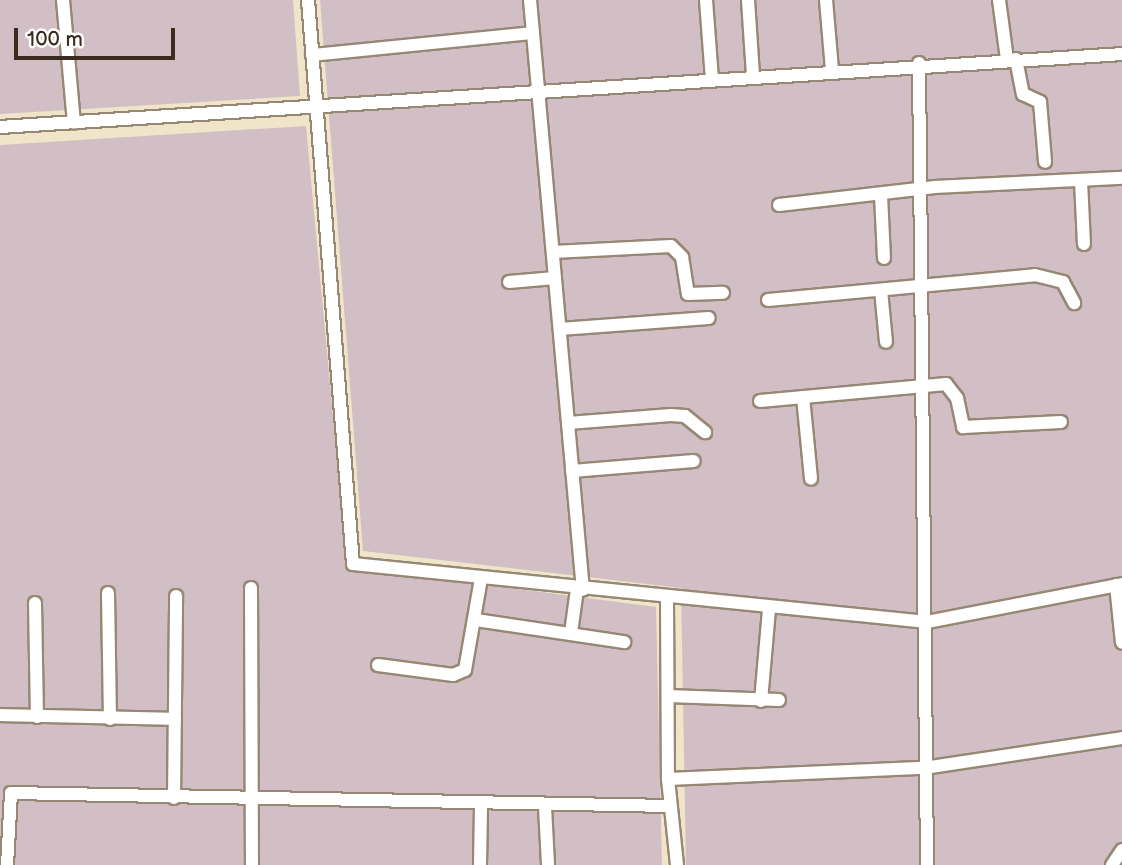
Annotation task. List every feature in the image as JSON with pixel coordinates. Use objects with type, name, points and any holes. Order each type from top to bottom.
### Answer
[{"type":"street","points":[[63,0],[74,123]]},
{"type":"street","points":[[307,0],[354,564],[667,599],[927,622],[1119,585],[1122,643]]},
{"type":"street","points":[[530,0],[568,423],[580,590],[570,633]]},
{"type":"street","points":[[706,0],[712,79]]},
{"type":"street","points":[[748,0],[753,76]]},
{"type":"street","points":[[826,0],[832,70]]},
{"type":"street","points":[[999,0],[1023,94],[1040,102],[1045,162]]},
{"type":"street","points":[[312,55],[533,33]]},
{"type":"street","points":[[0,127],[317,110],[919,63],[1122,54]]},
{"type":"street","points":[[919,63],[920,384],[927,622],[924,768],[927,865]]},
{"type":"street","points":[[779,205],[919,190],[1122,178]]},
{"type":"street","points":[[1081,181],[1084,244]]},
{"type":"street","points":[[881,195],[884,258]]},
{"type":"street","points":[[553,252],[671,246],[682,257],[688,294],[723,293]]},
{"type":"street","points":[[768,300],[1051,276],[1063,282],[1074,303]]},
{"type":"street","points":[[509,282],[555,278]]},
{"type":"street","points":[[881,290],[886,342]]},
{"type":"street","points":[[560,329],[709,318]]},
{"type":"street","points":[[760,401],[920,384],[953,389],[963,427],[1061,422]]},
{"type":"street","points":[[803,397],[811,479]]},
{"type":"street","points":[[568,423],[671,415],[685,416],[705,432]]},
{"type":"street","points":[[572,471],[694,461]]},
{"type":"street","points":[[378,665],[465,670],[476,620],[481,578]]},
{"type":"street","points":[[251,588],[252,865]]},
{"type":"street","points":[[108,593],[110,719]]},
{"type":"street","points":[[174,798],[176,596]]},
{"type":"street","points":[[667,599],[668,779],[677,865]]},
{"type":"street","points":[[35,603],[37,717]]},
{"type":"street","points":[[761,701],[769,609]]},
{"type":"street","points":[[476,620],[624,642]]},
{"type":"street","points":[[668,696],[779,700]]},
{"type":"street","points":[[0,715],[175,719]]},
{"type":"street","points":[[668,779],[924,768],[1122,737]]},
{"type":"street","points":[[7,865],[5,793],[251,802],[545,807],[670,806]]},
{"type":"street","points":[[480,865],[481,806]]},
{"type":"street","points":[[545,807],[548,865]]},
{"type":"street","points":[[1112,865],[1122,850]]},
{"type":"shaded area","points":[[0,0],[293,0],[300,96],[0,114]]},
{"type":"shaded area","points":[[320,0],[1122,0],[1122,865],[686,865],[681,588],[363,551]]},
{"type":"shaded area","points":[[306,126],[347,567],[656,607],[662,865],[0,865],[0,145]]}]
